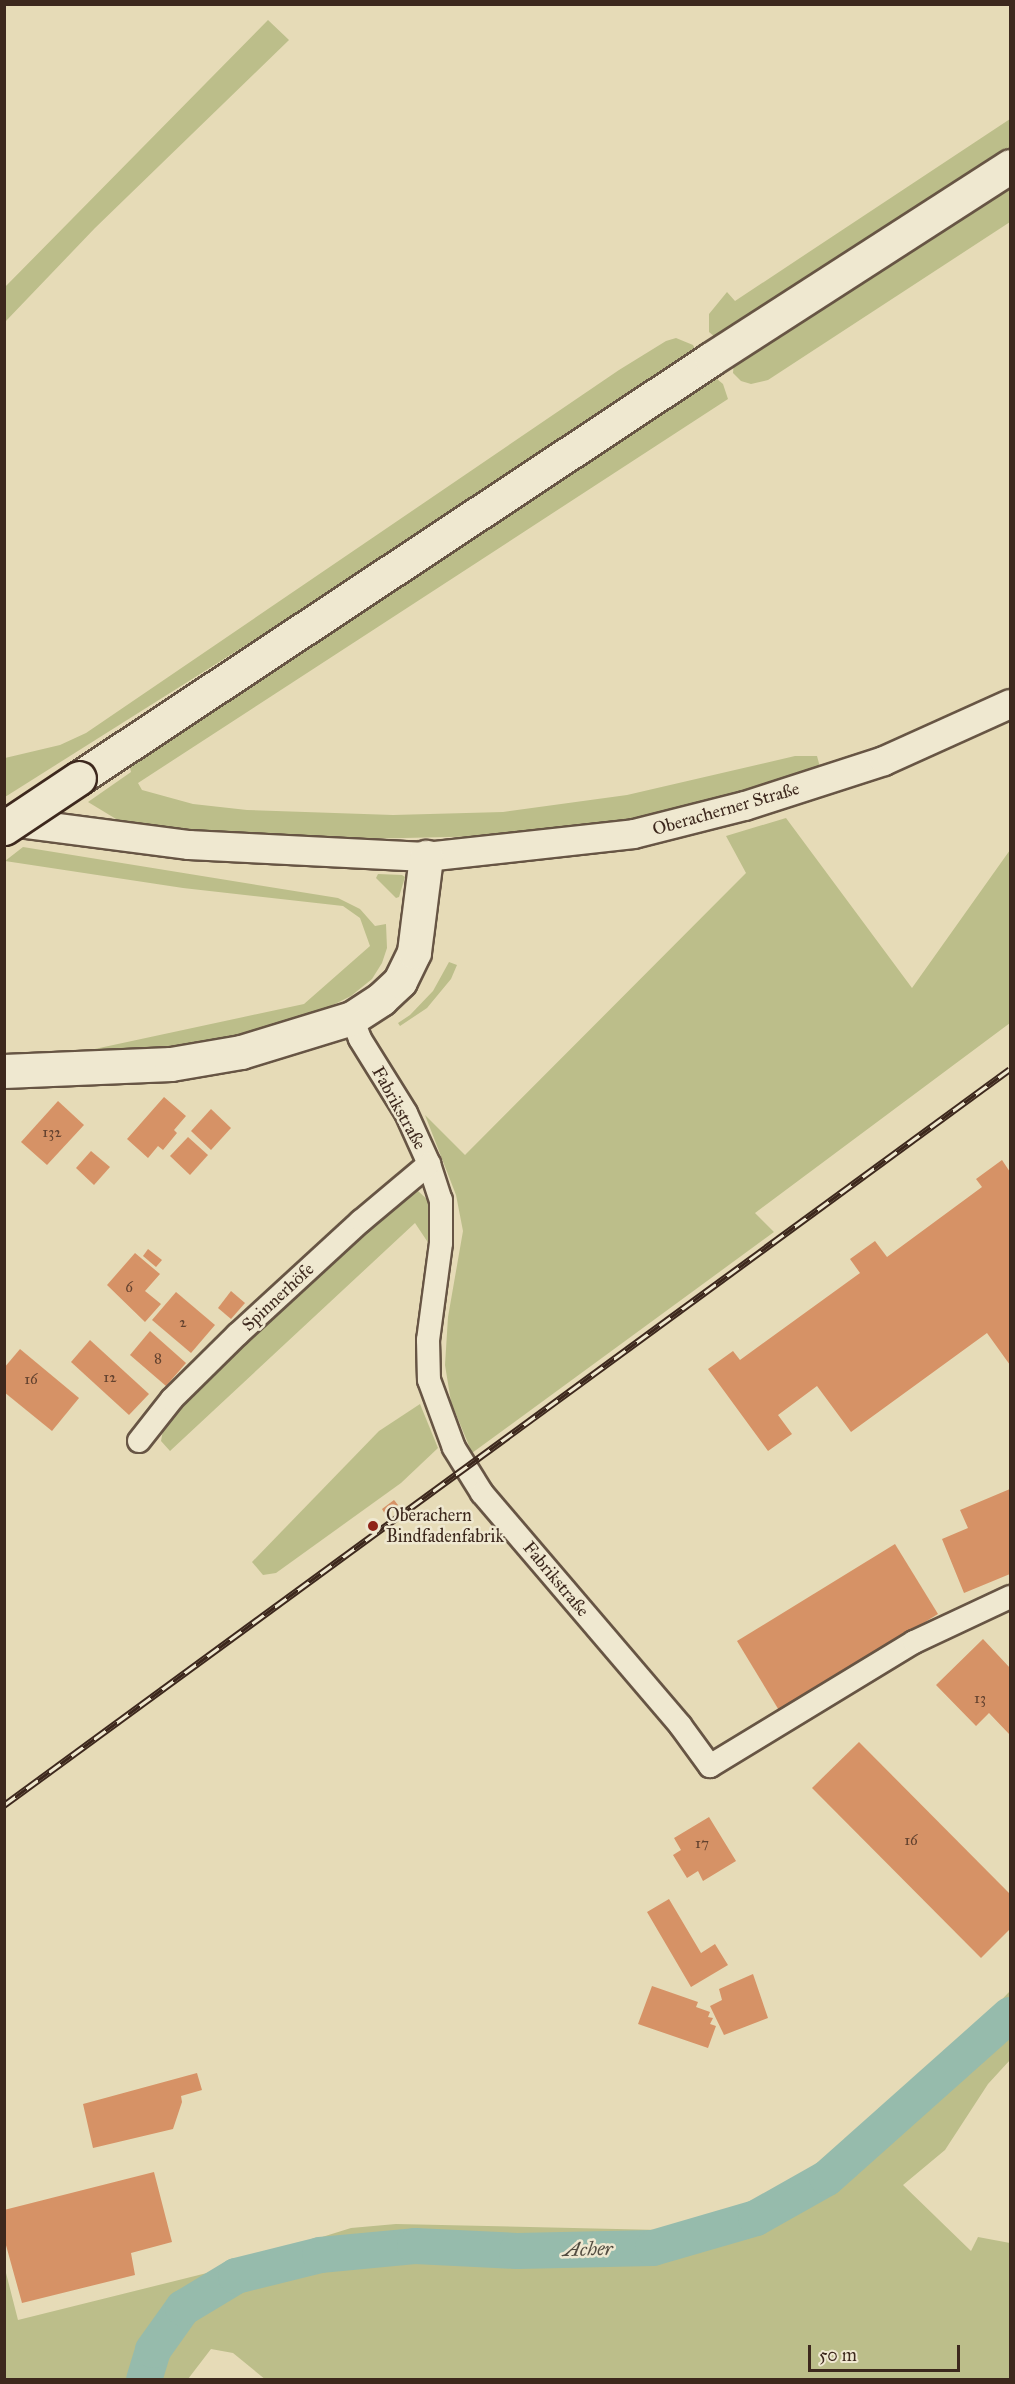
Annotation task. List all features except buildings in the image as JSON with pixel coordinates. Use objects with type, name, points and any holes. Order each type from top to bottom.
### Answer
[{"type":"main road","points":[[4,828],[711,359],[1011,166]]},
{"type":"main road","points":[[4,1071],[171,1064],[241,1052],[352,1018],[381,999],[400,981],[414,952],[426,857]]},
{"type":"street","name":"Oberacherner Straße","points":[[4,821],[189,845],[426,857],[634,834],[745,806],[884,761],[1011,704]]},
{"type":"street","name":"Fabrikstraße","points":[[352,1018],[364,1046],[406,1113],[429,1164],[441,1200],[441,1244],[428,1340],[429,1380],[454,1448],[482,1493],[680,1725],[710,1766],[914,1642],[1011,1597]]},
{"type":"street","name":"Spinnerhöfe","points":[[139,1441],[172,1399],[238,1334],[361,1221],[429,1164]]},
{"type":"green space","points":[[268,20],[289,40],[95,228],[5,322],[5,287]]},
{"type":"green space","points":[[1010,119],[1010,152],[715,337],[709,332],[709,314],[727,292],[735,301]]},
{"type":"green space","points":[[1010,183],[1010,222],[768,380],[751,384],[741,381],[733,373],[734,361]]},
{"type":"green space","points":[[676,338],[693,345],[696,351],[433,527],[5,797],[5,758],[60,745],[86,733],[619,370],[666,341]]},
{"type":"green space","points":[[708,378],[717,379],[723,384],[728,399],[138,783],[142,790],[193,804],[247,810],[393,815],[503,812],[627,795],[795,756],[817,756],[821,771],[610,824],[496,836],[356,839],[205,835],[121,822],[88,802],[131,772],[130,768],[435,559]]},
{"type":"green space","points":[[786,818],[912,988],[1010,850],[1010,1023],[755,1213],[774,1232],[472,1453],[451,1402],[445,1365],[448,1317],[463,1231],[456,1195],[425,1115],[465,1155],[746,873],[726,836]]},
{"type":"green space","points":[[23,847],[338,898],[360,909],[375,926],[386,924],[387,948],[382,963],[372,979],[351,996],[317,1013],[191,1050],[76,1053],[304,1004],[370,946],[360,918],[343,906],[183,888],[5,861]]},
{"type":"green space","points":[[378,874],[405,877],[399,897],[396,898],[376,878]]},
{"type":"green space","points":[[449,962],[457,965],[451,979],[427,1008],[400,1026],[398,1023],[410,1015],[433,991]]},
{"type":"green space","points":[[418,1191],[429,1201],[429,1244],[415,1223],[170,1451],[161,1441],[166,1414],[406,1195]]},
{"type":"green space","points":[[420,1404],[438,1448],[401,1483],[276,1573],[263,1575],[252,1562],[379,1431]]},
{"type":"green space","points":[[1010,1991],[1010,2060],[988,2084],[945,2150],[903,2185],[971,2251],[978,2237],[1010,2243],[1010,2379],[266,2380],[233,2353],[211,2349],[188,2379],[5,2379],[5,2269],[18,2320],[207,2273],[351,2228],[396,2224],[660,2230],[743,2207],[816,2168],[940,2064]]},
{"type":"waterway","name":"Acher","points":[[144,2380],[153,2350],[183,2308],[236,2276],[320,2255],[415,2246],[517,2251],[653,2248],[756,2218],[827,2178],[1010,2015]]},
{"type":"railway","points":[[4,1805],[1010,1069]]},
{"type":"place","name":"Oberachern Bindfadenfabrik","points":[[373,1526]]}]
